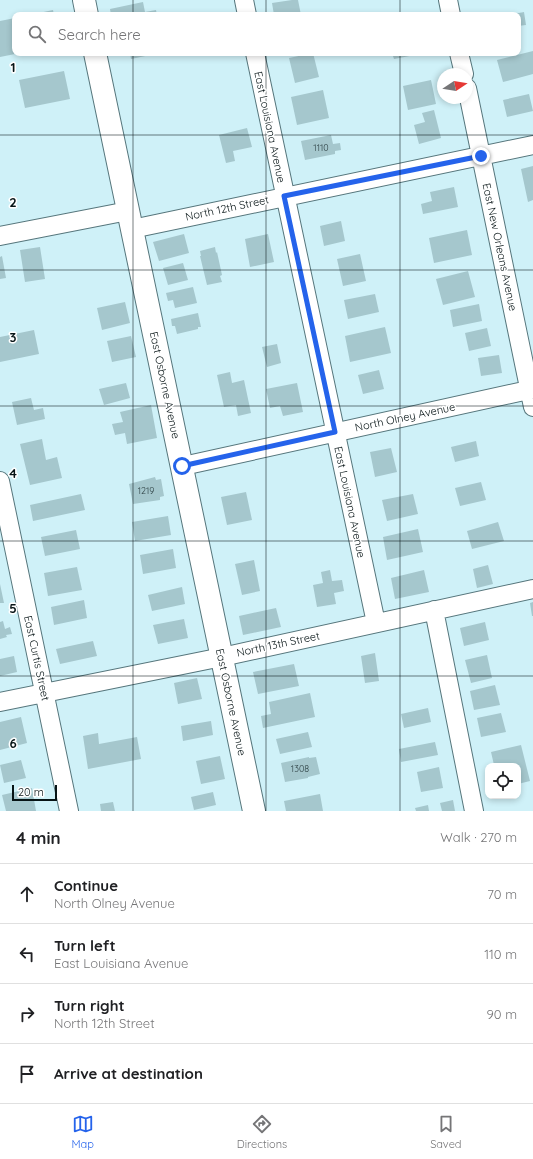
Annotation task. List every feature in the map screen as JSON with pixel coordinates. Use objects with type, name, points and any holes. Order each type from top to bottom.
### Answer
[{"type":"street","points":[[84,0],[86,12]]},
{"type":"street","points":[[244,0],[246,12]]},
{"type":"street","points":[[448,0],[450,12]]},
{"type":"street","name":"East Osborne Avenue","points":[[96,56],[254,811]]},
{"type":"street","name":"East Louisiana Avenue","points":[[256,56],[284,196],[376,623]]},
{"type":"street","points":[[461,56],[463,68]]},
{"type":"street","name":"East New Orleans Avenue","points":[[470,104],[532,395]]},
{"type":"street","name":"North 12th Street","points":[[0,236],[130,220],[284,196],[533,145]]},
{"type":"street","name":"North Olney Avenue","points":[[182,466],[335,432],[532,395]]},
{"type":"street","name":"East Curtis Street","points":[[0,481],[69,811]]},
{"type":"street","name":"North 13th Street","points":[[0,702],[222,657],[533,589]]},
{"type":"street","points":[[434,610],[474,811]]},
{"type":"building","points":[[298,0],[300,12],[274,12],[272,3]]},
{"type":"building","points":[[143,2],[145,12],[110,12],[110,9]]},
{"type":"building","points":[[156,10],[156,12],[145,12]]},
{"type":"building","points":[[524,12],[526,25],[521,26],[521,13]]},
{"type":"building","points":[[12,19],[12,55],[0,57],[0,21]]},
{"type":"building","points":[[533,51],[533,74],[503,82],[497,60],[513,56],[521,56],[521,54]]},
{"type":"building","points":[[130,56],[145,56],[131,59]]},
{"type":"building","points":[[299,56],[314,56],[319,77],[295,83],[289,58]]},
{"type":"building","points":[[393,56],[410,56],[394,59]]},
{"type":"building","points":[[64,71],[70,99],[25,108],[19,80]]},
{"type":"building","points":[[431,80],[436,104],[408,110],[403,86]]},
{"type":"building","points":[[323,90],[329,118],[297,125],[291,97]]},
{"type":"building","points":[[529,94],[533,111],[507,117],[503,100]]},
{"type":"building","points":[[434,110],[441,138],[419,144],[414,125],[425,122],[422,113]]},
{"type":"building","points":[[247,128],[252,147],[233,151],[235,161],[226,163],[219,135]]},
{"type":"building","points":[[331,135],[333,144],[340,143],[341,150],[335,151],[335,154],[305,160],[301,141]]},
{"type":"building","points":[[533,166],[533,200],[528,202],[521,169]]},
{"type":"building","points":[[454,187],[458,207],[423,214],[421,204],[432,201],[430,192]]},
{"type":"building","points":[[341,221],[345,241],[324,246],[320,226]]},
{"type":"building","points":[[467,230],[472,255],[434,263],[429,238]]},
{"type":"building","points":[[184,234],[189,253],[159,261],[153,242]]},
{"type":"building","points":[[268,234],[274,262],[250,267],[245,239]]},
{"type":"building","points":[[40,247],[45,279],[25,282],[20,250]]},
{"type":"building","points":[[215,247],[222,275],[220,276],[222,282],[207,285],[200,251]]},
{"type":"building","points":[[360,254],[366,281],[343,286],[337,259]]},
{"type":"building","points":[[2,256],[6,278],[0,279],[0,257]]},
{"type":"building","points":[[183,263],[188,280],[168,285],[163,268]]},
{"type":"building","points":[[468,271],[475,297],[443,305],[436,279]]},
{"type":"building","points":[[193,287],[197,303],[175,308],[173,300],[168,301],[166,293]]},
{"type":"building","points":[[375,294],[379,312],[348,319],[344,300]]},
{"type":"building","points":[[125,302],[130,323],[102,330],[97,308]]},
{"type":"building","points":[[479,304],[482,321],[453,327],[450,310]]},
{"type":"building","points":[[198,313],[201,327],[177,334],[175,326],[172,326],[171,319]]},
{"type":"building","points":[[385,327],[391,353],[350,362],[345,336]]},
{"type":"building","points":[[487,328],[491,346],[469,351],[465,333]]},
{"type":"building","points":[[34,330],[39,354],[0,362],[0,337]]},
{"type":"building","points":[[131,336],[136,357],[112,362],[107,341]]},
{"type":"building","points":[[277,344],[281,363],[267,367],[262,347]]},
{"type":"building","points":[[499,355],[502,373],[481,376],[478,358]]},
{"type":"building","points":[[379,370],[384,389],[363,394],[358,375]]},
{"type":"building","points":[[230,372],[232,383],[244,380],[251,413],[238,416],[236,405],[224,407],[217,375]]},
{"type":"building","points":[[126,383],[130,398],[104,405],[99,389]]},
{"type":"building","points":[[297,383],[303,412],[283,416],[280,406],[270,408],[266,389]]},
{"type":"building","points":[[31,398],[34,410],[43,408],[45,419],[17,425],[12,402]]},
{"type":"building","points":[[151,405],[157,438],[127,444],[125,433],[115,435],[112,424],[123,422],[120,412]]},
{"type":"building","points":[[42,439],[46,460],[57,457],[62,478],[30,485],[20,444]]},
{"type":"building","points":[[476,441],[479,456],[455,462],[451,447]]},
{"type":"building","points":[[391,448],[397,472],[375,477],[370,452]]},
{"type":"building","points":[[155,477],[156,480],[161,479],[164,496],[160,497],[160,500],[133,504],[129,484]]},
{"type":"building","points":[[481,482],[486,500],[460,506],[455,488]]},
{"type":"building","points":[[246,492],[252,520],[227,525],[221,497]]},
{"type":"building","points":[[81,494],[85,510],[33,521],[30,505]]},
{"type":"building","points":[[413,494],[418,514],[387,521],[382,500]]},
{"type":"building","points":[[168,516],[171,535],[135,541],[132,522]]},
{"type":"building","points":[[498,522],[504,541],[472,549],[467,531]]},
{"type":"building","points":[[418,529],[423,552],[387,560],[383,537]]},
{"type":"building","points":[[76,530],[80,549],[45,556],[41,537]]},
{"type":"building","points":[[173,549],[176,568],[143,574],[140,555]]},
{"type":"building","points":[[254,560],[260,591],[242,595],[235,564]]},
{"type":"building","points":[[488,565],[493,584],[477,588],[473,569]]},
{"type":"building","points":[[77,567],[82,590],[48,596],[44,573]]},
{"type":"building","points":[[330,570],[332,581],[342,580],[344,591],[334,593],[336,604],[317,607],[313,585],[323,583],[321,572]]},
{"type":"building","points":[[424,570],[429,592],[395,599],[391,578]]},
{"type":"building","points":[[0,584],[4,603],[0,603]]},
{"type":"building","points":[[182,587],[185,604],[152,611],[148,595]]},
{"type":"building","points":[[84,600],[87,618],[54,625],[51,607]]},
{"type":"building","points":[[533,602],[533,616],[532,616],[530,603]]},
{"type":"building","points":[[276,608],[281,627],[243,635],[239,616]]},
{"type":"building","points":[[184,619],[188,638],[158,644],[153,625]]},
{"type":"building","points":[[3,621],[5,629],[10,627],[12,634],[6,635],[7,637],[0,639],[0,622]]},
{"type":"building","points":[[485,622],[489,640],[464,646],[460,628]]},
{"type":"building","points":[[93,641],[97,656],[60,664],[56,649]]},
{"type":"building","points":[[375,653],[379,681],[365,683],[361,656]]},
{"type":"building","points":[[487,655],[492,678],[471,683],[465,660]]},
{"type":"building","points":[[14,656],[17,672],[0,676],[0,659]]},
{"type":"building","points":[[294,664],[299,686],[258,694],[253,672]]},
{"type":"building","points":[[197,678],[202,699],[178,704],[174,683]]},
{"type":"building","points":[[495,685],[500,705],[474,710],[470,691]]},
{"type":"building","points":[[310,693],[315,717],[263,728],[261,716],[271,714],[269,702]]},
{"type":"building","points":[[428,708],[431,722],[404,728],[401,714]]},
{"type":"building","points":[[501,713],[506,732],[481,737],[477,718]]},
{"type":"building","points":[[21,717],[27,743],[0,750],[0,722]]},
{"type":"building","points":[[211,721],[213,735],[183,741],[181,726]]},
{"type":"building","points":[[308,732],[312,747],[280,754],[276,739]]},
{"type":"building","points":[[98,733],[99,744],[137,737],[141,759],[88,769],[83,736]]},
{"type":"building","points":[[435,742],[438,755],[401,762],[399,749]]},
{"type":"building","points":[[521,745],[530,781],[521,783],[521,763],[494,763],[491,752]]},
{"type":"building","points":[[220,756],[225,779],[201,784],[196,761]]},
{"type":"building","points":[[316,757],[320,774],[308,778],[285,782],[281,763]]},
{"type":"building","points":[[21,760],[26,778],[4,783],[0,765]]},
{"type":"building","points":[[439,767],[443,788],[421,792],[417,772]]},
{"type":"building","points":[[32,788],[36,811],[6,811],[2,795]]},
{"type":"building","points":[[213,792],[216,805],[194,810],[191,797]]},
{"type":"building","points":[[320,794],[323,811],[286,811],[284,801]]},
{"type":"building","points":[[453,800],[455,811],[442,811],[440,803]]},
{"type":"building","points":[[113,802],[115,811],[101,811],[100,804]]},
{"type":"building","points":[[428,805],[429,811],[416,811],[415,808]]},
{"type":"route","points":[[182,466],[335,432],[284,196],[481,156]]}]
